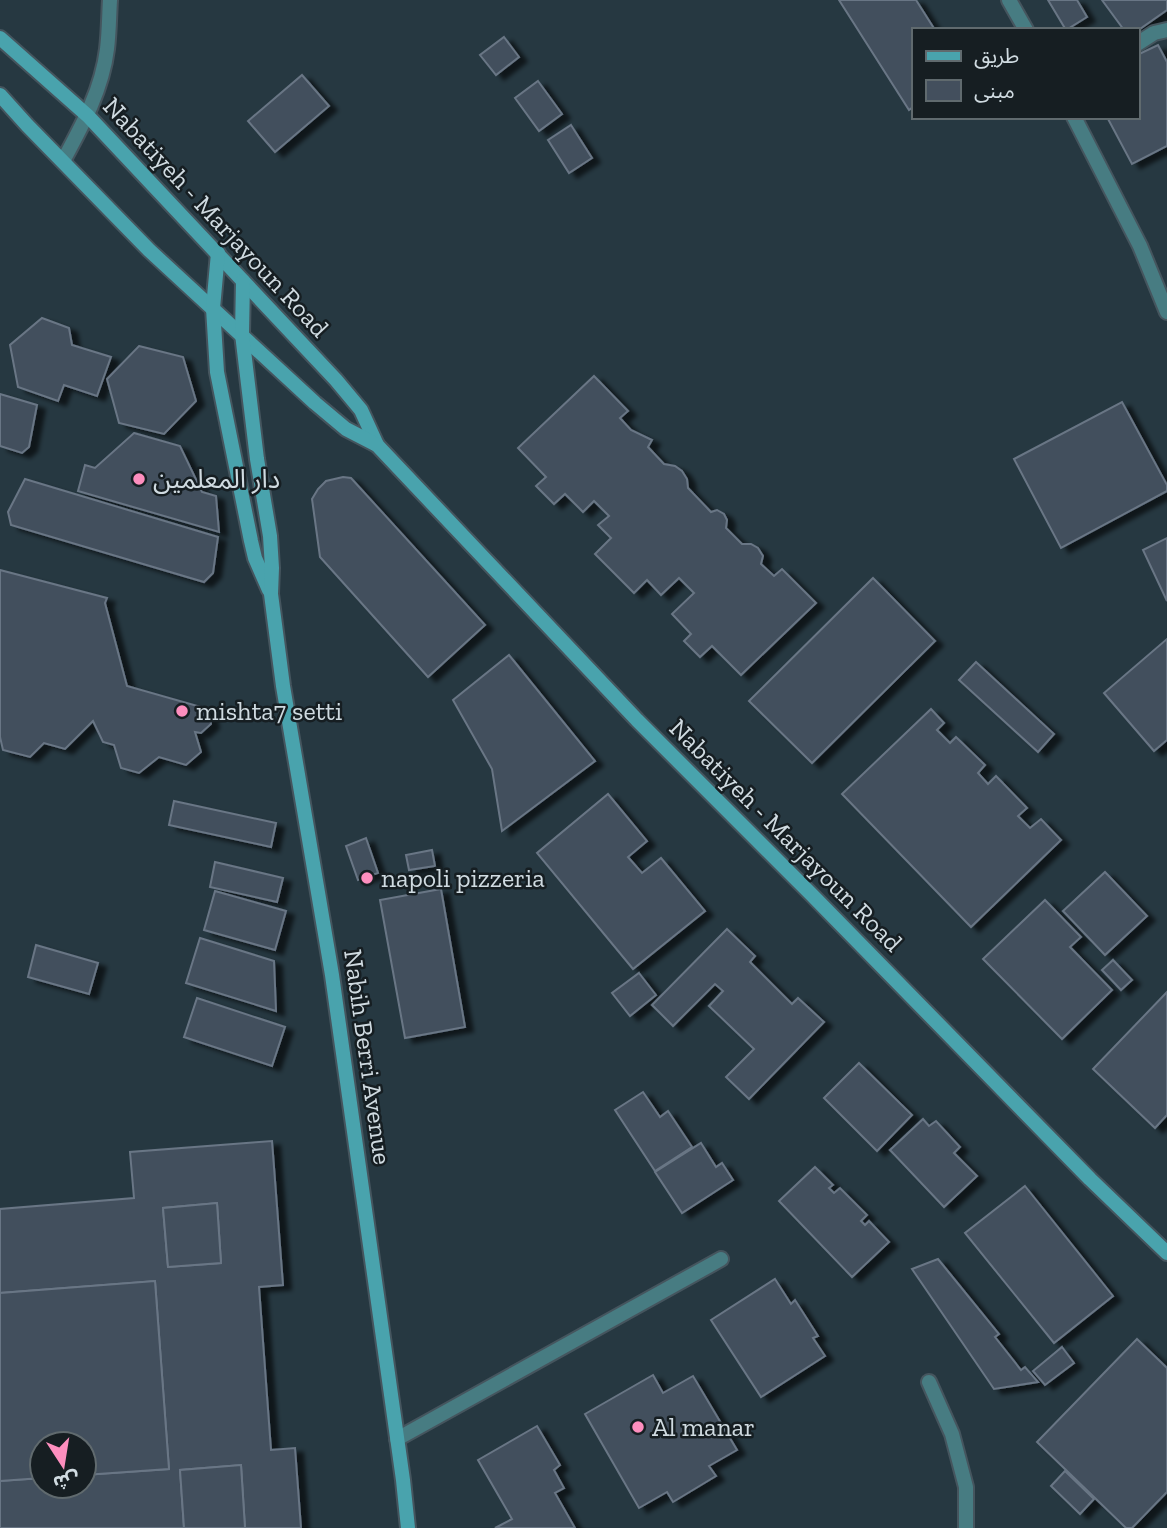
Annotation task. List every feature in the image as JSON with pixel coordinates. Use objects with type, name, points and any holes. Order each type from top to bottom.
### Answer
[{"type":"main road","name":"Nabatiyeh - Marjayoun Road","points":[[0,38],[88,116],[337,380],[361,410],[377,445],[637,720],[1090,1179],[1167,1253]]},
{"type":"main road","name":"Nabatiyeh - Marjayoun Road","points":[[0,95],[149,250],[315,403],[346,429],[377,445]]},
{"type":"main road","name":"Nabih Berri Avenue","points":[[218,253],[213,308],[217,372],[255,558],[271,594]]},
{"type":"main road","name":"Nabih Berri Avenue","points":[[243,281],[242,334],[257,459],[270,536],[271,594],[285,698],[332,975],[408,1528]]},
{"type":"street","points":[[63,161],[88,116],[99,84],[107,51],[110,0]]},
{"type":"street","points":[[1010,0],[1025,28]]},
{"type":"street","points":[[1139,43],[1154,33],[1167,30]]},
{"type":"street","points":[[1075,119],[1140,246],[1167,312]]},
{"type":"street","points":[[397,1438],[721,1259]]},
{"type":"street","points":[[929,1382],[952,1434],[967,1488],[966,1528]]},
{"type":"building","points":[[839,0],[916,0],[934,28],[912,28],[912,108],[909,110]]},
{"type":"building","points":[[1048,0],[1077,0],[1087,17],[1065,28]]},
{"type":"building","points":[[1102,0],[1167,0],[1167,10],[1139,30],[1123,28]]},
{"type":"building","points":[[504,37],[519,57],[496,75],[480,55]]},
{"type":"building","points":[[1158,45],[1167,62],[1167,146],[1132,164],[1108,119],[1139,119],[1139,54]]},
{"type":"building","points":[[302,75],[329,106],[275,152],[248,121]]},
{"type":"building","points":[[538,81],[562,114],[539,131],[515,98]]},
{"type":"building","points":[[571,125],[592,158],[569,173],[548,140]]},
{"type":"building","points":[[42,318],[69,328],[72,345],[111,357],[97,396],[64,385],[58,401],[18,387],[10,345]]},
{"type":"building","points":[[139,346],[183,357],[196,401],[164,434],[119,423],[107,379]]},
{"type":"building","points":[[594,376],[628,411],[620,418],[631,430],[652,440],[648,447],[664,464],[675,466],[682,471],[688,488],[711,512],[717,510],[724,514],[727,520],[726,528],[742,544],[751,544],[758,548],[763,556],[761,564],[774,576],[782,569],[816,603],[741,675],[712,646],[700,657],[684,641],[691,634],[672,614],[694,593],[679,578],[661,595],[647,580],[634,593],[595,554],[611,538],[598,525],[609,516],[594,501],[583,512],[565,494],[554,504],[536,486],[546,477],[518,448]]},
{"type":"building","points":[[0,394],[37,405],[29,447],[22,453],[0,446]]},
{"type":"building","points":[[1122,402],[1167,485],[1167,491],[1061,548],[1014,459]]},
{"type":"building","name":"دار المعلمين","points":[[134,433],[180,446],[202,492],[216,496],[219,532],[78,491],[85,465],[95,468]]},
{"type":"building","points":[[351,478],[485,625],[428,677],[320,557],[312,499],[326,481]]},
{"type":"building","points":[[25,479],[218,537],[213,573],[204,582],[11,525],[8,512]]},
{"type":"building","points":[[1167,538],[1167,601],[1143,550]]},
{"type":"building","points":[[0,570],[107,598],[105,603],[127,686],[208,709],[211,724],[201,733],[195,732],[201,752],[186,765],[159,757],[139,773],[121,768],[114,745],[103,742],[93,721],[65,749],[44,743],[30,757],[3,750],[0,737]]},
{"type":"building","points":[[873,578],[935,641],[812,763],[749,701]]},
{"type":"building","points":[[1167,639],[1167,740],[1154,751],[1104,693]]},
{"type":"building","points":[[509,655],[595,761],[502,831],[492,769],[453,700]]},
{"type":"building","points":[[976,662],[1054,734],[1038,752],[959,680]]},
{"type":"building","points":[[931,709],[944,723],[937,730],[950,743],[956,737],[985,765],[978,773],[988,784],[996,776],[1027,808],[1018,816],[1030,828],[1041,819],[1061,840],[971,927],[842,794]]},
{"type":"building","points":[[608,794],[647,841],[628,857],[642,873],[661,858],[705,911],[633,969],[537,853]]},
{"type":"building","points":[[174,801],[276,823],[271,847],[169,825]]},
{"type":"building","points":[[366,838],[378,873],[358,880],[346,846]]},
{"type":"building","points":[[432,850],[435,866],[409,870],[406,855]]},
{"type":"building","points":[[215,862],[283,878],[277,902],[210,887]]},
{"type":"building","points":[[1105,872],[1147,916],[1105,955],[1063,911]]},
{"type":"building","points":[[441,889],[465,1027],[405,1038],[380,900]]},
{"type":"building","points":[[215,891],[286,911],[275,950],[204,930]]},
{"type":"building","points":[[1045,900],[1081,937],[1070,947],[1112,990],[1062,1039],[983,959]]},
{"type":"building","points":[[727,929],[755,956],[750,962],[792,1004],[798,998],[824,1022],[749,1099],[726,1077],[754,1049],[709,1006],[723,991],[715,984],[673,1026],[652,1005]]},
{"type":"building","points":[[200,938],[274,961],[276,1011],[186,983]]},
{"type":"building","points":[[36,945],[98,963],[89,994],[28,977]]},
{"type":"building","points":[[1113,960],[1132,980],[1121,990],[1102,970]]},
{"type":"building","points":[[639,973],[656,995],[630,1016],[612,993]]},
{"type":"building","points":[[1167,992],[1167,1115],[1155,1128],[1093,1069]]},
{"type":"building","points":[[197,998],[285,1027],[272,1066],[184,1037]]},
{"type":"building","points":[[859,1063],[912,1115],[877,1151],[824,1098]]},
{"type":"building","points":[[643,1092],[660,1117],[668,1111],[692,1147],[655,1171],[615,1110]]},
{"type":"building","points":[[923,1119],[929,1126],[936,1121],[960,1147],[954,1153],[977,1176],[944,1207],[890,1150]]},
{"type":"building","points":[[272,1141],[283,1285],[259,1287],[271,1450],[295,1448],[301,1528],[245,1528],[241,1465],[180,1470],[184,1528],[0,1528],[0,1481],[28,1479],[28,1500],[98,1500],[98,1474],[169,1469],[155,1281],[0,1293],[0,1209],[134,1198],[130,1152]],"holes":[[[217,1203],[221,1263],[168,1267],[163,1208]]]},
{"type":"building","points":[[701,1143],[716,1167],[722,1163],[733,1180],[682,1213],[655,1172]]},
{"type":"building","points":[[815,1167],[833,1185],[829,1188],[834,1193],[840,1188],[867,1215],[861,1221],[865,1225],[869,1221],[889,1242],[852,1277],[779,1201]]},
{"type":"building","points":[[1025,1186],[1113,1296],[1054,1343],[965,1233]]},
{"type":"building","points":[[217,1203],[221,1263],[168,1267],[163,1208]]},
{"type":"building","points":[[938,1259],[999,1334],[995,1337],[1021,1370],[1025,1367],[1038,1382],[994,1389],[912,1269]]},
{"type":"building","points":[[775,1279],[791,1304],[795,1300],[818,1336],[813,1338],[825,1356],[761,1397],[711,1320]]},
{"type":"building","points":[[155,1281],[169,1469],[98,1474],[98,1430],[28,1430],[28,1479],[0,1481],[0,1293]]},
{"type":"building","points":[[1137,1339],[1167,1368],[1167,1492],[1132,1528],[1126,1528],[1037,1442]]},
{"type":"building","points":[[1062,1347],[1074,1363],[1045,1385],[1033,1371]]},
{"type":"building","points":[[653,1375],[663,1393],[693,1376],[737,1450],[709,1466],[716,1476],[673,1502],[667,1492],[639,1508],[585,1414]]},
{"type":"building","points":[[537,1426],[560,1465],[554,1470],[564,1488],[555,1493],[575,1528],[495,1528],[512,1519],[478,1460]]},
{"type":"building","points":[[241,1465],[245,1528],[184,1528],[180,1470]]},
{"type":"building","points":[[1065,1471],[1094,1499],[1080,1514],[1051,1486]]},
{"type":"place","name":"دار المعلمين","points":[[139,479]]},
{"type":"place","name":"mishta7 setti","points":[[182,711]]},
{"type":"place","name":"napoli pizzeria","points":[[367,878]]},
{"type":"place","name":"Al manar","points":[[638,1427]]}]
